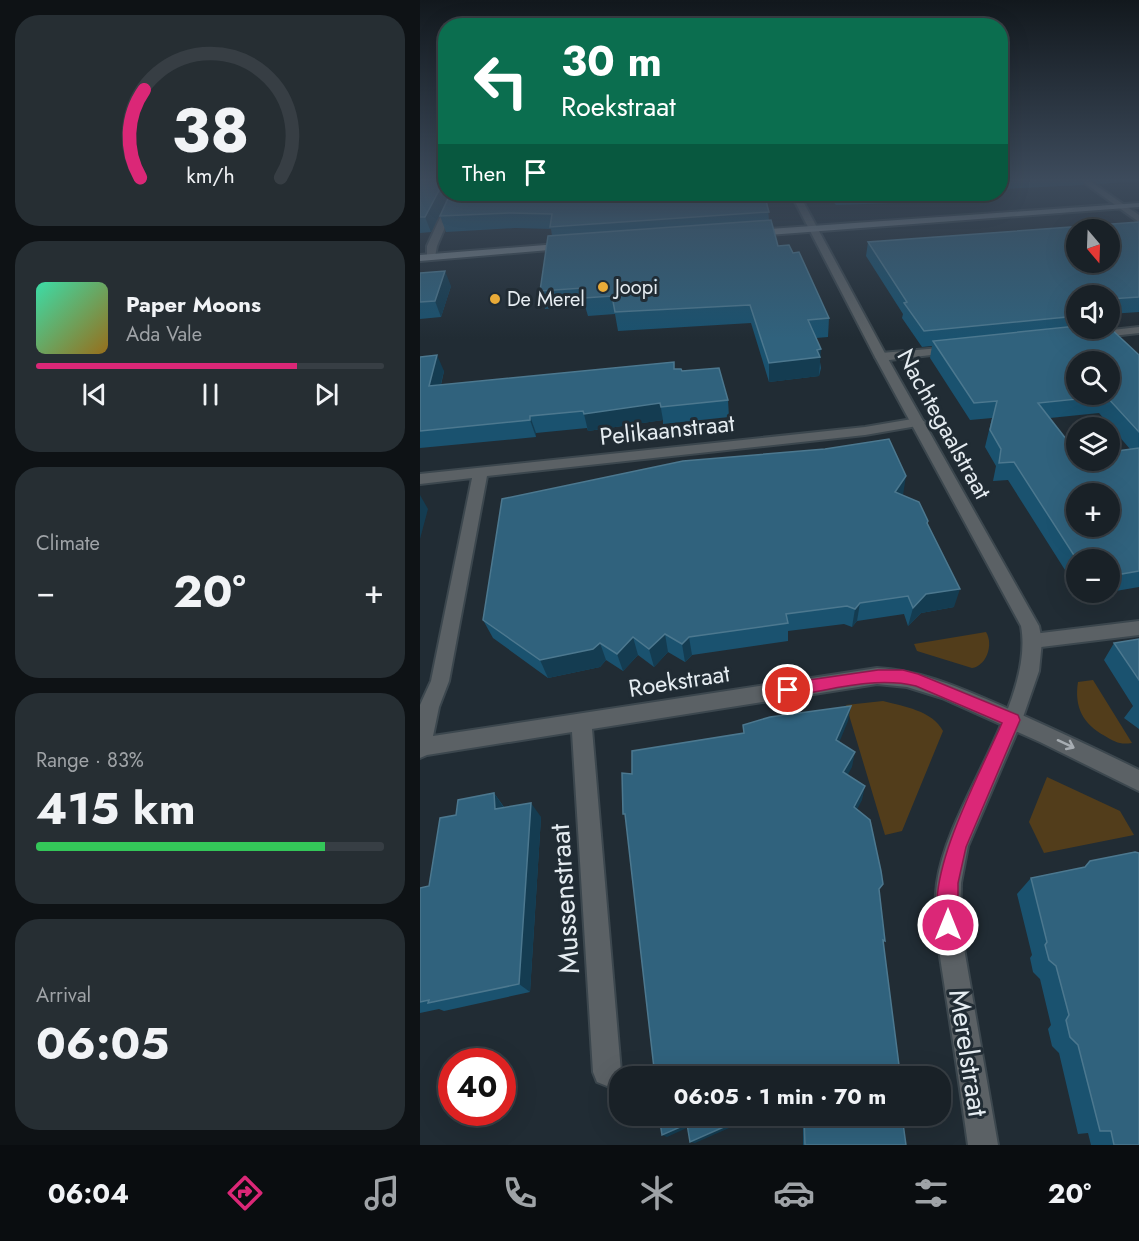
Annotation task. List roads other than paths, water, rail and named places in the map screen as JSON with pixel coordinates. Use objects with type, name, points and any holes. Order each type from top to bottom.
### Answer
[{"type":"main road","points":[[743,233],[751,232]]},
{"type":"main road","points":[[425,257],[576,246]]},
{"type":"street","points":[[425,257],[438,232]]},
{"type":"street","name":"Nachtegaalstraat","points":[[816,232],[881,357],[1026,618],[1034,642]]},
{"type":"street","points":[[1120,332],[1139,330]]},
{"type":"street","points":[[1120,338],[1124,342]]},
{"type":"street","points":[[881,357],[962,349]]},
{"type":"street","name":"Pelikaanstraat","points":[[420,479],[865,431],[918,423]]},
{"type":"street","points":[[420,748],[429,707],[440,681],[480,473]]},
{"type":"street","points":[[1034,642],[1139,627]]},
{"type":"street","name":"Merelstraat","points":[[983,1145],[948,925],[949,883],[957,846],[1012,720],[1030,671],[1034,642]]},
{"type":"street","name":"Roekstraat","points":[[420,748],[891,676],[918,680],[1012,720],[1139,781]]},
{"type":"street","name":"Mussenstraat","points":[[581,722],[607,1072]]},
{"type":"place","name":"Joopi","points":[[603,287]]},
{"type":"place","name":"De Merel","points":[[495,299]]}]
